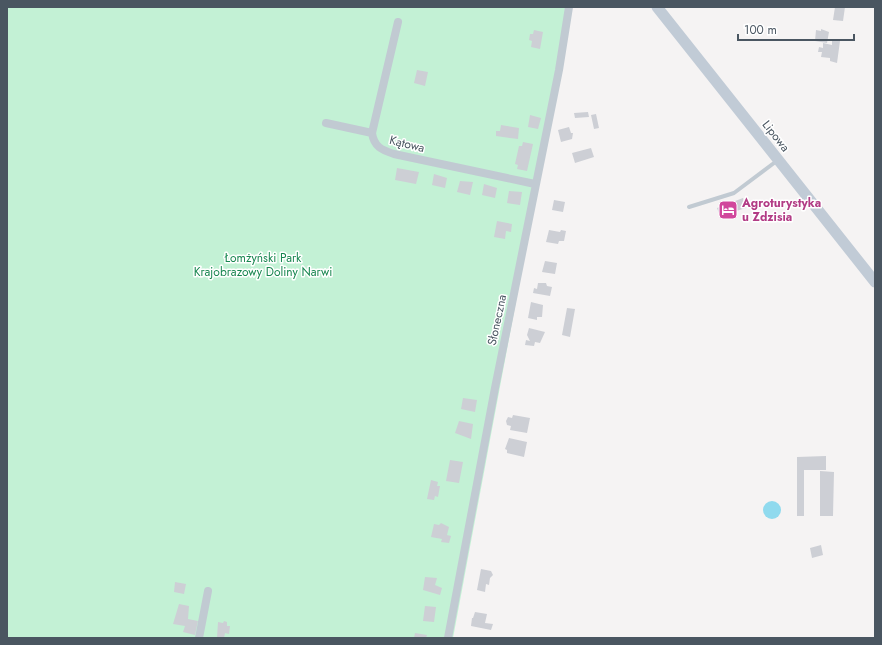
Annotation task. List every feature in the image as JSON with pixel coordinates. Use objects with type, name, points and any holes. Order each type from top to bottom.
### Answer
[{"type":"main road","name":"Lipowa","points":[[657,7],[875,282]]},
{"type":"street","name":"Słoneczna","points":[[448,638],[495,388],[559,70],[569,7]]},
{"type":"street","points":[[326,123],[372,133],[398,22]]},
{"type":"street","name":"Kątowa","points":[[372,133],[373,141],[377,146],[382,150],[394,154],[535,184]]},
{"type":"street","points":[[199,638],[208,592]]},
{"type":"lane","points":[[689,207],[734,193],[778,159]]},
{"type":"green space","name":"Łomżyński Park Krajobrazowy Doliny Narwi","points":[[7,7],[571,7],[453,638],[7,638]]},
{"type":"water","points":[[772,501],[778,504],[781,510],[778,516],[772,519],[766,516],[763,510],[766,504]]},
{"type":"building","points":[[835,7],[845,7],[843,21],[833,20]]},
{"type":"building","points":[[821,29],[829,32],[827,43],[815,41],[816,30],[821,31]]},
{"type":"building","points":[[534,30],[543,32],[540,49],[531,47],[532,41],[529,40],[530,34],[533,34]]},
{"type":"building","points":[[832,40],[840,41],[837,63],[830,61],[830,58],[821,57],[822,52],[818,52],[819,47],[823,48],[823,43],[832,45]]},
{"type":"building","points":[[417,70],[428,72],[425,86],[414,83]]},
{"type":"building","points":[[588,112],[589,117],[575,118],[574,113]]},
{"type":"building","points":[[596,114],[599,128],[594,129],[591,115]]},
{"type":"building","points":[[530,115],[541,118],[538,129],[528,127]]},
{"type":"building","points":[[501,125],[519,128],[518,139],[496,136],[496,131],[500,131]]},
{"type":"building","points":[[569,127],[571,133],[573,133],[572,139],[561,142],[558,130]]},
{"type":"building","points":[[523,142],[533,144],[527,171],[517,169],[518,165],[515,164],[519,146],[522,146]]},
{"type":"building","points":[[591,148],[594,157],[575,163],[572,153]]},
{"type":"building","points":[[397,168],[419,172],[416,184],[395,180]]},
{"type":"building","points":[[434,174],[447,178],[445,188],[432,185]]},
{"type":"building","points":[[460,181],[473,182],[470,195],[457,192]]},
{"type":"building","points":[[484,184],[497,188],[495,198],[482,195]]},
{"type":"building","points":[[509,191],[522,192],[520,205],[507,203]]},
{"type":"building","points":[[743,198],[746,208],[720,216],[717,208]]},
{"type":"building","points":[[554,200],[565,202],[563,212],[552,210]]},
{"type":"building","points":[[497,221],[512,224],[511,232],[506,231],[505,239],[494,237]]},
{"type":"building","points":[[549,230],[560,232],[561,230],[566,231],[564,241],[559,241],[558,244],[546,242]]},
{"type":"building","points":[[545,261],[557,263],[555,274],[542,272]]},
{"type":"building","points":[[538,283],[546,283],[547,286],[552,287],[550,296],[533,293],[534,288],[537,289]]},
{"type":"building","points":[[531,302],[543,305],[542,317],[537,317],[537,320],[528,318]]},
{"type":"building","points":[[567,308],[575,309],[570,337],[562,335]]},
{"type":"building","points":[[529,328],[545,332],[540,343],[535,342],[534,346],[525,345],[526,340],[530,341],[527,335]]},
{"type":"building","points":[[463,398],[477,400],[475,412],[461,409]]},
{"type":"building","points":[[513,415],[530,418],[527,433],[510,430],[511,426],[507,425],[506,421],[508,417],[512,418]]},
{"type":"building","points":[[459,421],[473,424],[471,439],[455,433]]},
{"type":"building","points":[[509,438],[527,442],[524,457],[507,453],[507,450],[505,449]]},
{"type":"building","points":[[826,456],[826,470],[804,470],[804,516],[797,516],[797,457]]},
{"type":"building","points":[[450,460],[463,462],[459,483],[446,481]]},
{"type":"building","points":[[820,471],[834,472],[833,516],[820,516]]},
{"type":"building","points":[[431,480],[438,482],[437,486],[440,486],[438,497],[435,496],[434,500],[427,499]]},
{"type":"building","points":[[441,523],[449,527],[447,535],[451,536],[449,543],[441,542],[442,539],[431,537],[434,524],[439,525]]},
{"type":"building","points":[[821,545],[823,555],[812,558],[810,548]]},
{"type":"building","points":[[481,569],[491,571],[493,575],[490,578],[489,585],[486,584],[485,592],[477,590]]},
{"type":"building","points":[[425,577],[437,578],[435,585],[442,588],[440,595],[423,590]]},
{"type":"building","points":[[175,582],[186,584],[184,594],[174,592]]},
{"type":"building","points":[[179,604],[189,606],[188,619],[198,621],[195,635],[183,632],[185,626],[173,624]]},
{"type":"building","points":[[425,606],[436,607],[434,622],[423,621]]},
{"type":"building","points":[[475,612],[487,614],[485,623],[493,624],[491,630],[471,626],[472,618]]},
{"type":"building","points":[[224,621],[227,622],[227,626],[230,626],[229,634],[225,633],[224,638],[217,638],[218,622],[223,623]]},
{"type":"building","points":[[415,633],[427,635],[426,638],[414,638]]},
{"type":"place","name":"Agroturystyka u Zdzisia","points":[[728,210]]}]
